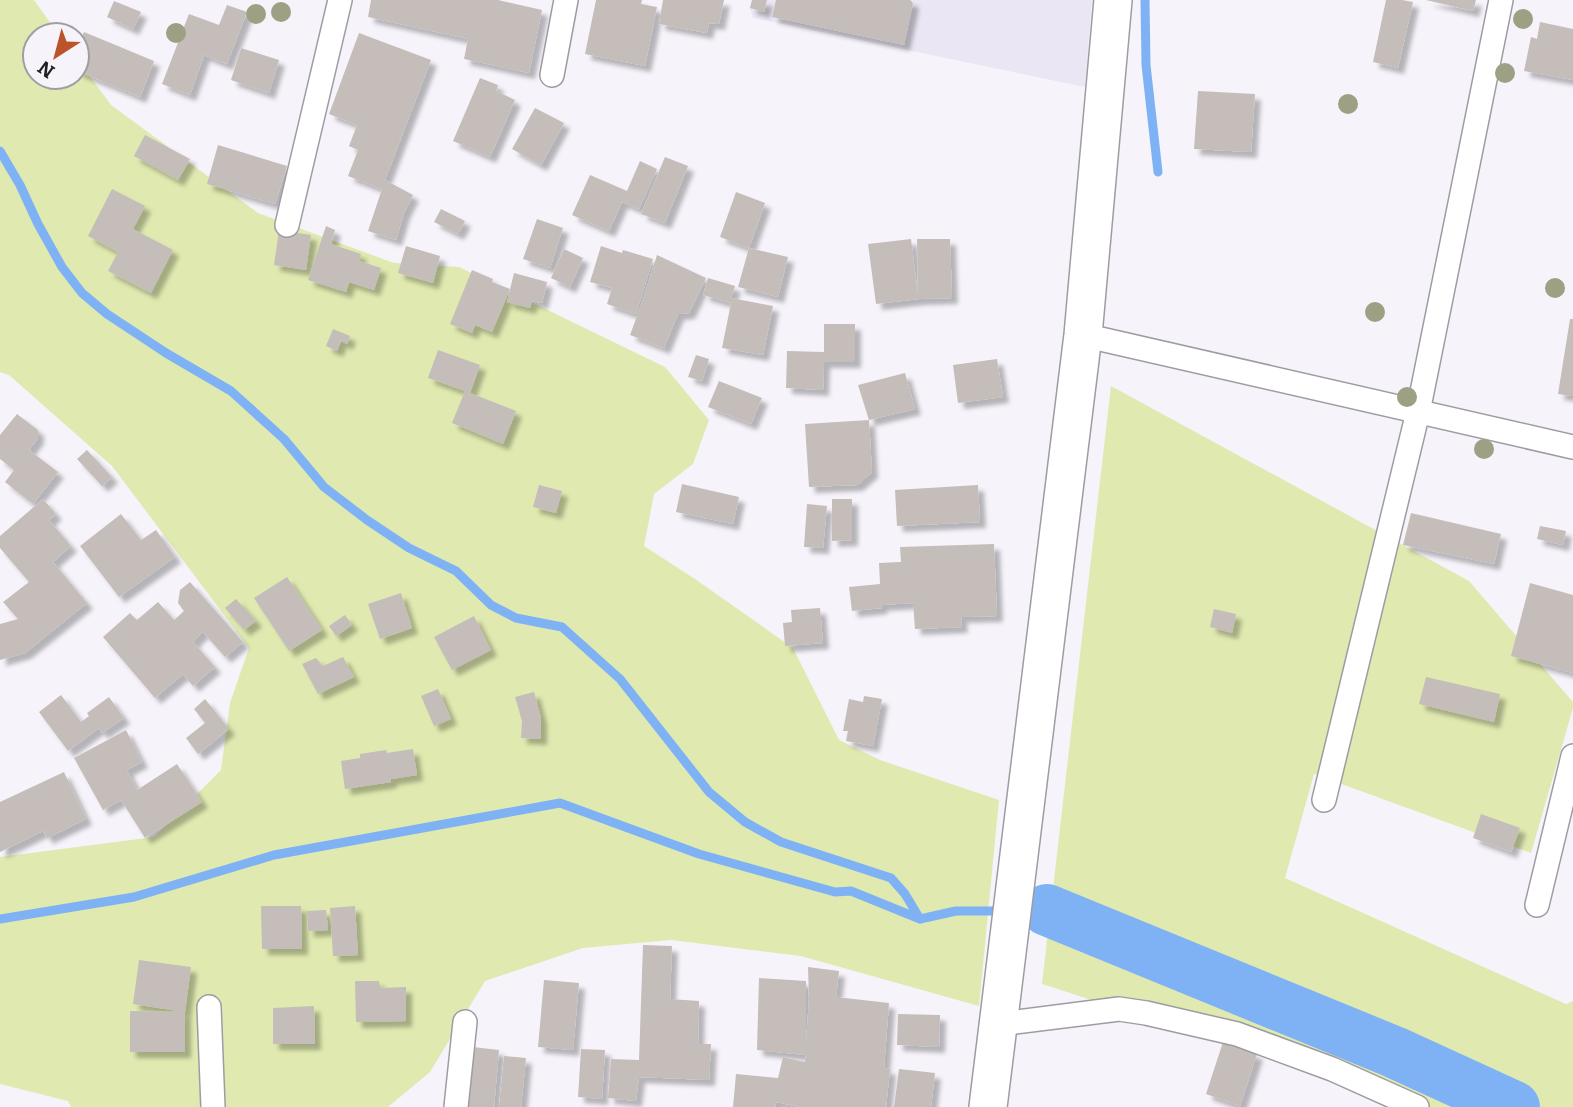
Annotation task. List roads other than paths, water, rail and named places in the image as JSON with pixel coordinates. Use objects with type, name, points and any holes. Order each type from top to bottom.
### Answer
[{"type":"main road","points":[[988,1107],[1083,335],[1113,0]]},
{"type":"street","points":[[287,225],[340,0]]},
{"type":"street","points":[[552,75],[566,0]]},
{"type":"street","points":[[1325,800],[1418,411],[1501,0]]},
{"type":"street","points":[[1083,335],[1573,447]]},
{"type":"street","points":[[1537,905],[1573,756]]},
{"type":"street","points":[[209,1007],[213,1107]]},
{"type":"street","points":[[999,1024],[1119,1009],[1146,1013],[1237,1034],[1332,1069],[1417,1107]]},
{"type":"street","points":[[456,1107],[465,1022]]},
{"type":"waterway","points":[[1145,0],[1146,65],[1158,172]]},
{"type":"waterway","points":[[0,151],[62,267],[82,293],[107,314],[231,391],[284,439],[324,487],[367,520],[409,548],[456,571],[491,605],[516,618],[562,627],[620,679],[709,792],[745,822],[781,842],[891,878],[905,894],[920,919]]},
{"type":"waterway","points":[[0,919],[134,897],[274,855],[560,803],[699,854],[835,892],[851,891],[920,919],[956,911],[1004,911]]},
{"type":"waterway","points":[[1018,911],[1047,910]]},
{"type":"waterway","points":[[1047,910],[1394,1052],[1514,1107]]}]
